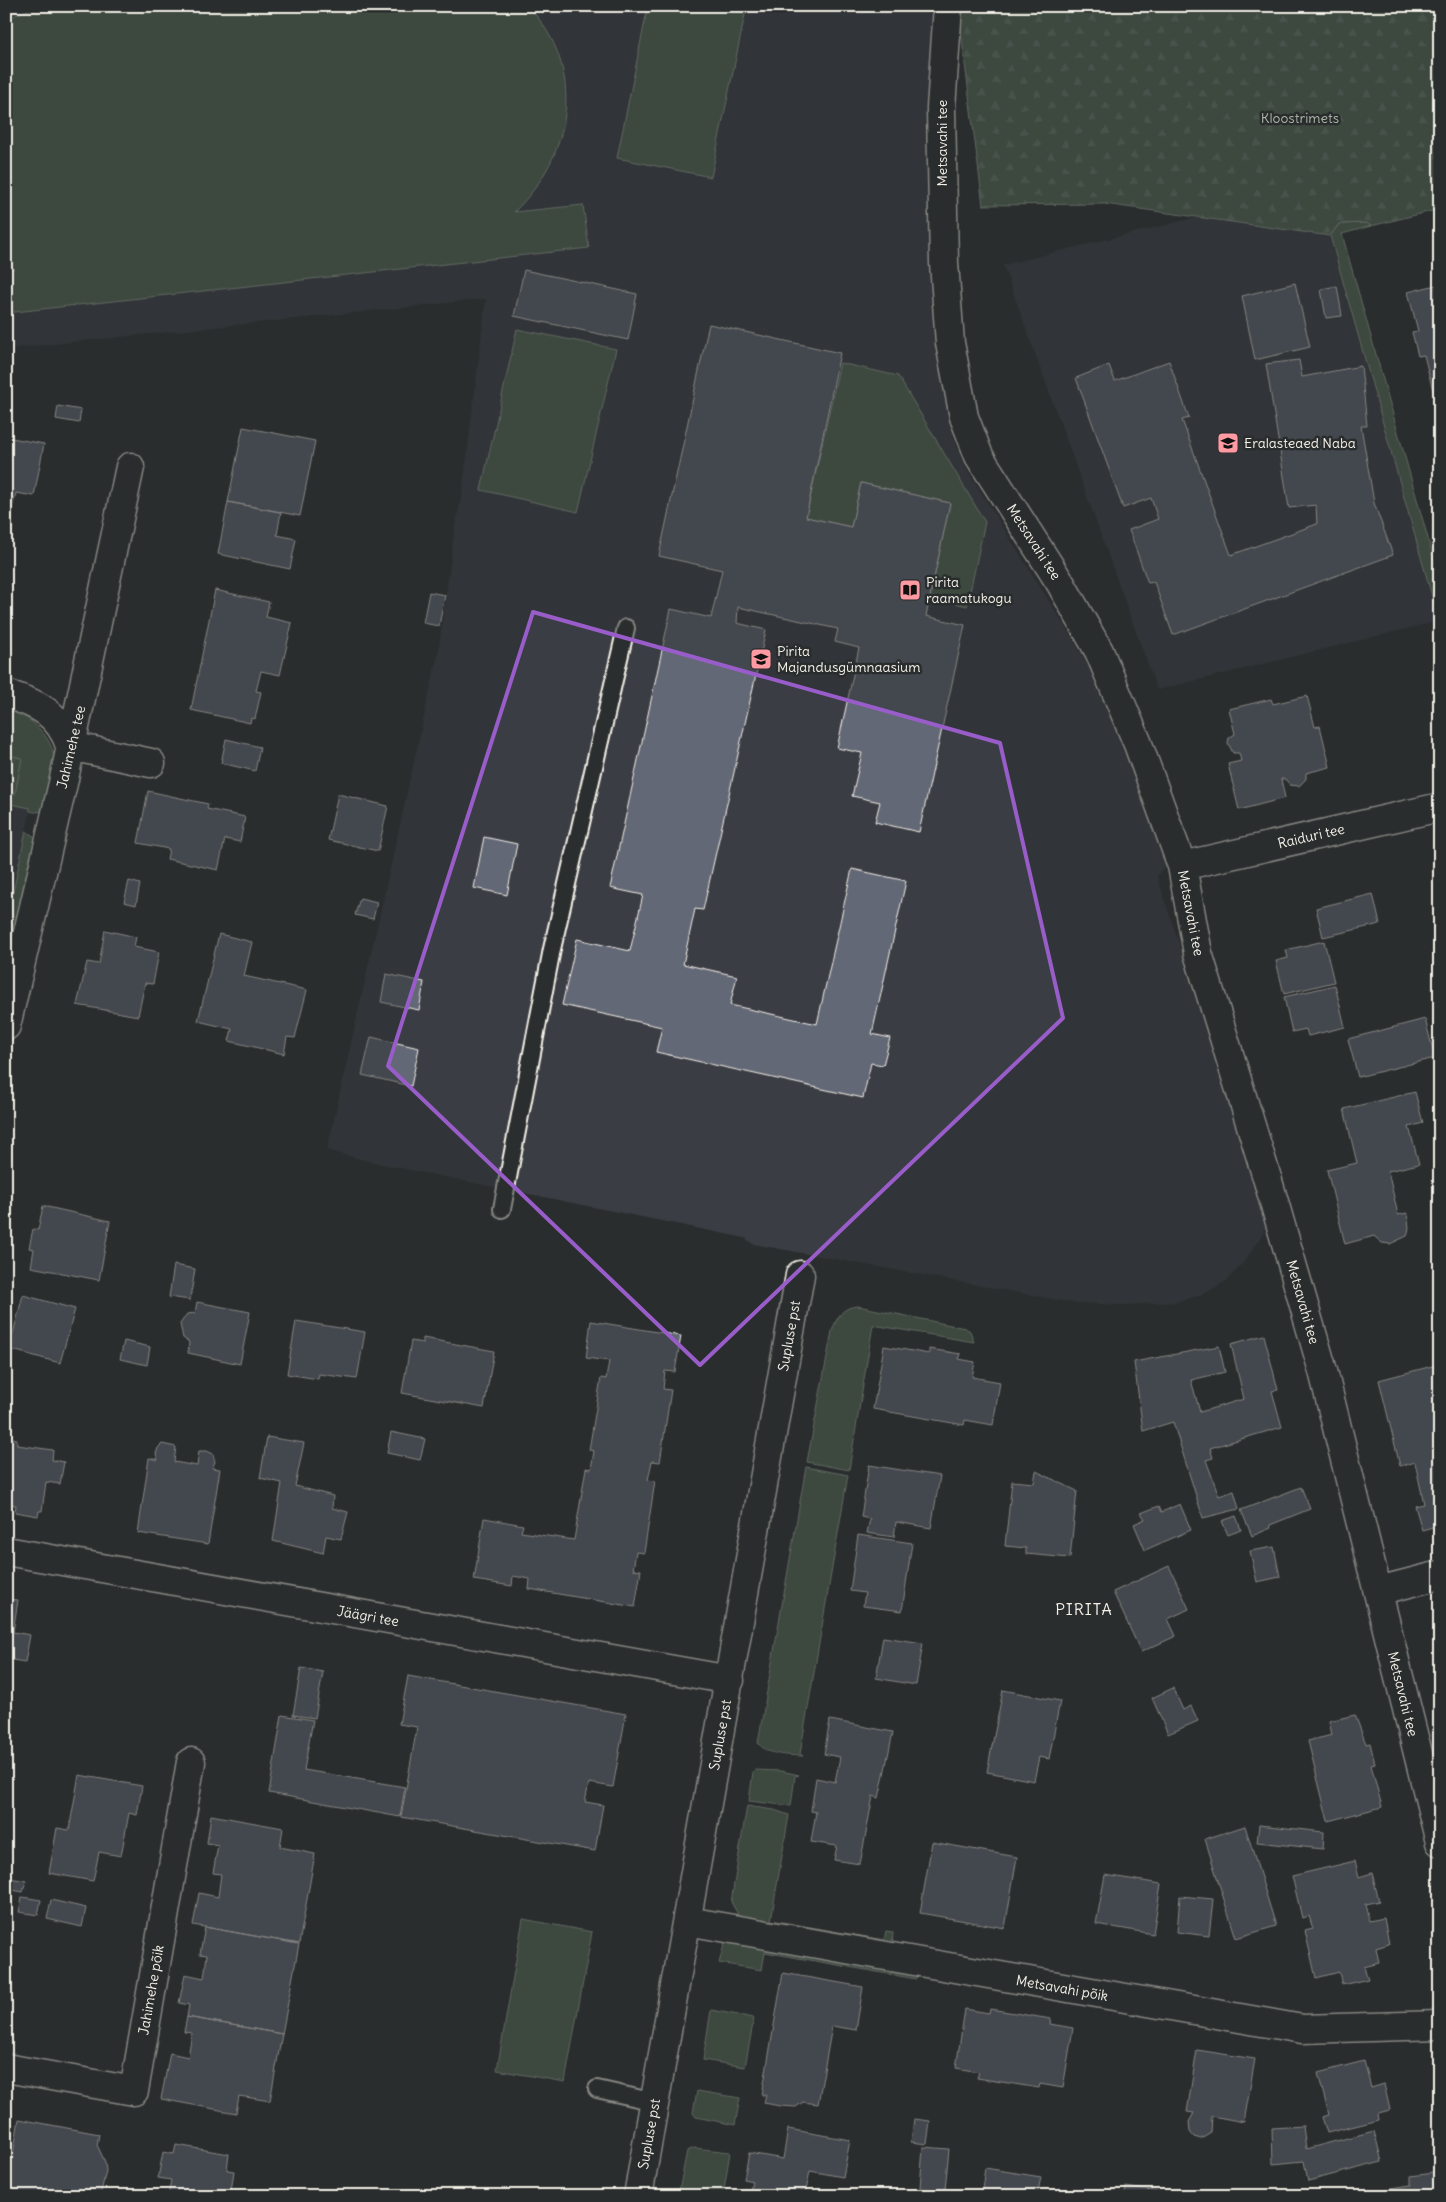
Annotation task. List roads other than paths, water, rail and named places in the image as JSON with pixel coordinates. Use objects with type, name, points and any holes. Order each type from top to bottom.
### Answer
[{"type":"street","name":"Metsavahi tee","points":[[948,6],[941,108],[944,273],[950,343],[964,417],[971,438],[987,470],[1061,584],[1099,651],[1141,752],[1182,866],[1198,953],[1309,1318],[1440,1842]]},
{"type":"street","name":"Jahimehe tee","points":[[6,1026],[70,746],[130,467]]},
{"type":"street","points":[[6,694],[37,704],[47,710],[66,732],[70,746],[151,763]]},
{"type":"street","name":"Raiduri tee","points":[[1182,866],[1440,807]]},
{"type":"street","name":"Supluse pst","points":[[638,2196],[800,1275]]},
{"type":"street","name":"Jäägri tee","points":[[6,1552],[730,1680]]},
{"type":"street","points":[[1378,1591],[1440,1575]]},
{"type":"street","name":"Jahimehe põik","points":[[6,2068],[134,2091],[191,1762]]},
{"type":"street","name":"Metsavahi põik","points":[[687,1921],[1302,2028],[1440,2025]]},
{"type":"lane","points":[[502,1209],[552,949],[626,628]]},
{"type":"lane","points":[[598,2089],[655,2102]]},
{"type":"place","name":"Eralasteaed Naba","points":[[1228,443]]},
{"type":"place","name":"Pirita raamatukogu","points":[[910,590]]},
{"type":"place","name":"Pirita Majandusgümnaasium","points":[[761,659]]},
{"type":"district","name":"PIRITA","points":[[1084,1609]]},
{"type":"park label","name":"Kloostrimets","points":[[1300,118]]}]
